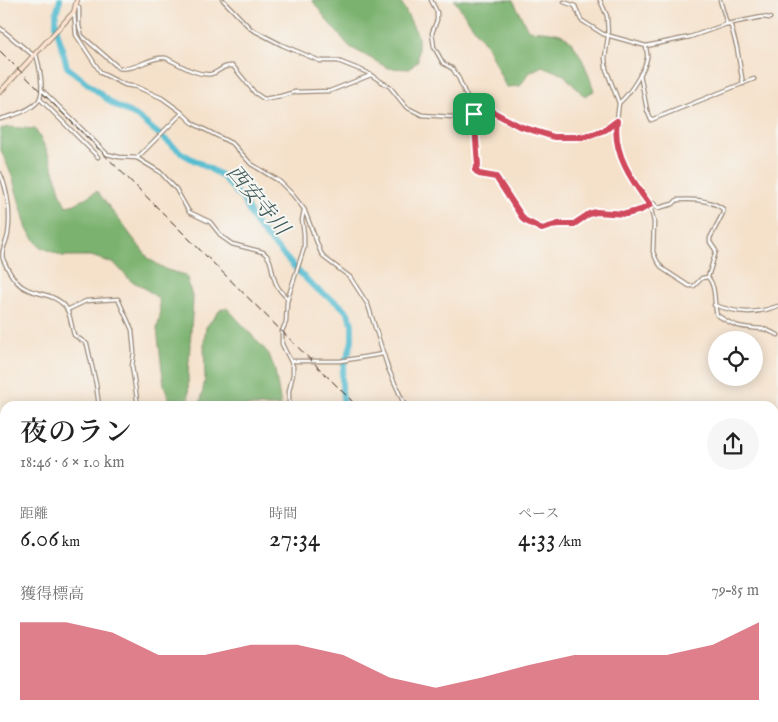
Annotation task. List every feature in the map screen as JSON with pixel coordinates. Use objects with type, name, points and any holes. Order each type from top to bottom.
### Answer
[{"type":"main road","points":[[0,92],[74,12],[76,3]]},
{"type":"street","points":[[223,0],[251,28],[280,44],[320,61],[338,61],[371,75],[390,87],[406,107],[422,115],[453,116],[491,111],[519,126],[554,137],[582,137],[605,130],[617,121]]},
{"type":"street","points":[[431,0],[437,12],[437,20],[432,33],[434,47],[443,63],[452,69],[459,79],[474,114],[478,165],[475,170],[479,174],[496,177],[524,220],[542,229],[558,224],[574,224],[589,214],[596,212],[626,214],[641,210],[653,203],[658,208],[673,204],[677,200],[691,199],[712,204],[723,209],[710,238],[710,242],[716,251],[708,277]]},
{"type":"street","points":[[600,0],[607,16],[606,69],[619,103],[616,128],[617,144],[623,163],[650,205],[654,222],[653,252],[663,269],[689,286],[694,286],[702,278],[708,277]]},
{"type":"street","points":[[720,0],[727,24],[731,26],[743,84]]},
{"type":"street","points":[[564,2],[575,6],[581,20],[608,36],[646,46],[690,37],[727,24],[762,17],[770,18]]},
{"type":"street","points":[[76,3],[79,8],[79,26],[82,36],[119,68],[131,68],[161,57],[200,74],[211,74],[223,67],[233,66],[255,93],[264,99],[295,92],[330,91],[371,75]]},
{"type":"street","points":[[74,12],[76,35],[101,72],[125,85],[137,87],[162,98],[194,124],[233,144],[251,164],[278,181],[292,194],[304,209],[321,254],[326,260],[350,277],[368,304],[383,354],[403,401]]},
{"type":"street","points":[[0,28],[35,55],[38,61],[42,90],[40,99],[32,106],[0,119]]},
{"type":"street","points":[[619,103],[640,74],[647,58],[646,46]]},
{"type":"street","points":[[640,74],[647,110],[651,120],[754,79]]},
{"type":"street","points":[[42,90],[107,154],[137,158],[160,172],[176,189],[189,212],[210,222],[222,237],[232,244],[266,254],[270,258],[277,286],[288,299]]},
{"type":"street","points":[[40,99],[98,157]]},
{"type":"street","points":[[137,158],[182,113]]},
{"type":"street","points":[[0,173],[6,188],[9,214],[8,232],[2,253],[3,260],[18,283],[29,290],[55,298],[67,310],[74,336],[87,344],[98,401]]},
{"type":"street","points":[[289,401],[293,366],[282,344],[282,331],[286,322],[288,299],[304,248],[302,220],[304,209]]},
{"type":"street","points":[[708,277],[712,282],[717,315],[726,322],[743,328],[764,329],[778,335]]},
{"type":"street","points":[[67,310],[86,301],[118,299],[132,330],[134,352],[132,366],[137,401]]},
{"type":"street","points":[[714,305],[745,313],[778,306]]},
{"type":"street","points":[[291,361],[340,361],[383,354]]},
{"type":"green space","points":[[312,0],[400,0],[418,36],[418,60],[410,69],[388,68],[350,47]]},
{"type":"green space","points":[[454,0],[513,0],[528,30],[560,34],[572,44],[582,59],[594,91],[584,96],[564,75],[542,66],[529,73],[520,86],[506,87],[487,46]]},
{"type":"green space","points":[[9,127],[35,129],[48,153],[66,206],[75,204],[97,191],[149,259],[167,270],[186,275],[193,300],[188,375],[189,401],[170,401],[164,385],[157,329],[160,316],[159,299],[142,286],[131,281],[115,264],[91,256],[62,256],[39,246],[27,229],[12,176],[0,148],[0,129]]},
{"type":"green space","points":[[227,308],[269,354],[275,370],[280,401],[201,401],[205,379],[204,343],[206,327],[221,309]]},
{"type":"waterway","name":"西安寺川","points":[[60,0],[56,14],[56,26],[67,67],[113,104],[138,117],[183,154],[221,175],[243,200],[256,224],[265,235],[315,288],[339,304],[348,313],[352,324],[352,341],[342,375],[343,401]]},
{"type":"railway","points":[[0,51],[352,401]]},
{"type":"route","points":[[491,111],[519,126],[554,137],[582,137],[605,130],[617,121],[617,144],[623,163],[650,205],[641,210],[626,214],[596,212],[589,214],[574,224],[558,224],[542,229],[530,224],[524,220],[502,183],[496,177],[479,174],[475,170],[478,165],[476,159],[474,114],[491,111]]}]
